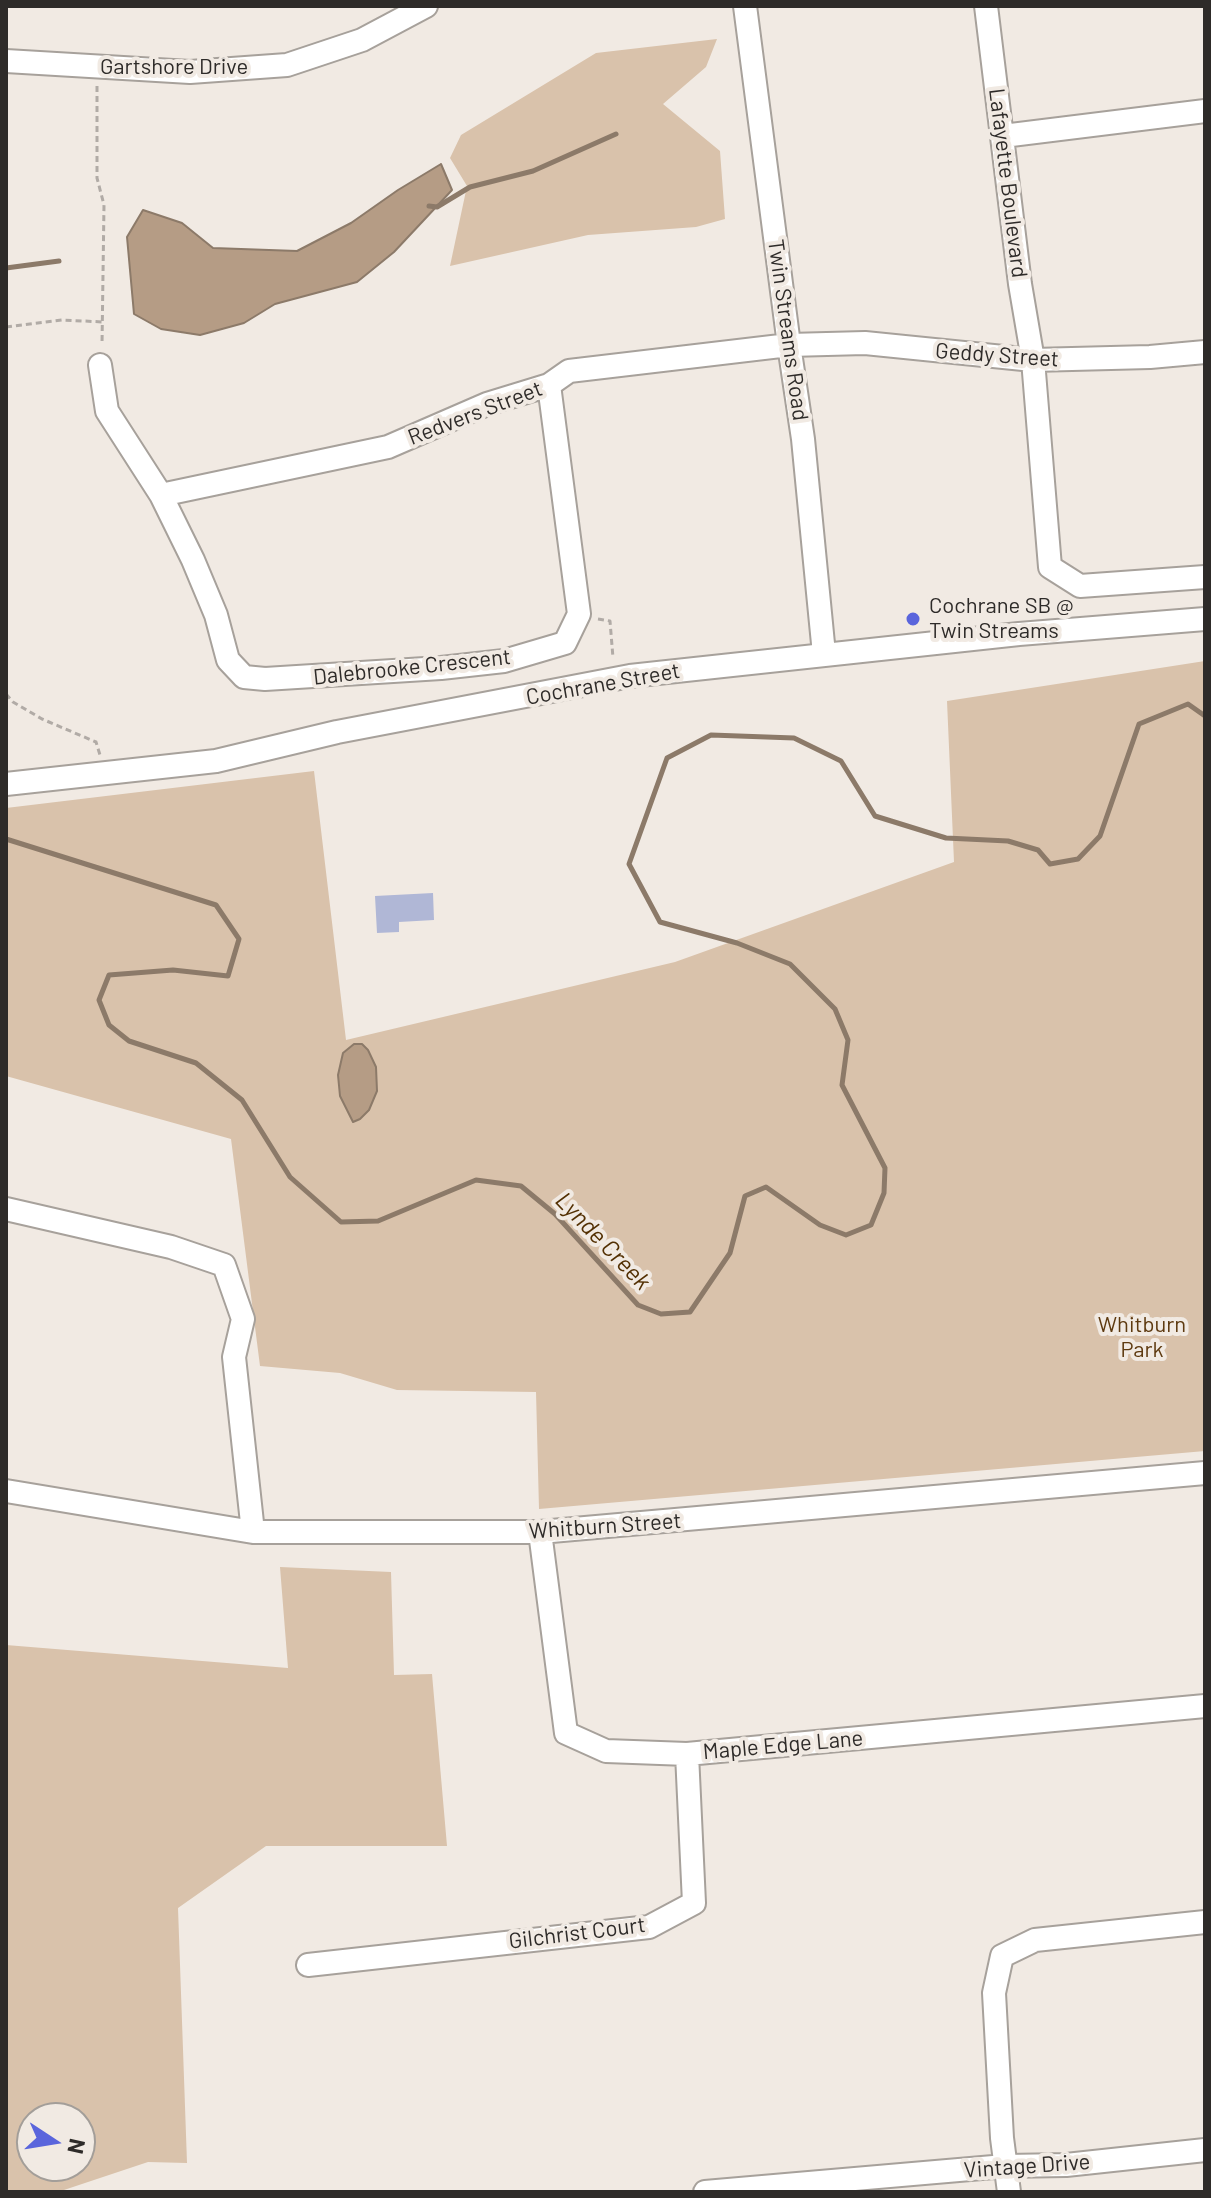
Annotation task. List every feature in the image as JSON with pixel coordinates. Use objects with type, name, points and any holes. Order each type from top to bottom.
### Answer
[{"type":"street","name":"Gartshore Drive","points":[[6,61],[190,72],[287,65],[362,40],[426,6]]},
{"type":"street","name":"Twin Streams Road","points":[[745,6],[803,439],[824,654]]},
{"type":"street","name":"Lafayette Boulevard","points":[[986,6],[1020,284],[1033,360],[1050,567],[1080,586],[1205,577]]},
{"type":"street","points":[[1003,136],[1205,111]]},
{"type":"street","name":"Geddy Street","points":[[789,345],[865,343],[1033,360],[1150,357],[1205,352]]},
{"type":"street","name":"Redvers Street","points":[[161,495],[388,447],[487,404],[549,385],[569,371],[789,345]]},
{"type":"street","points":[[100,365],[107,411],[161,495]]},
{"type":"street","points":[[549,385],[579,614]]},
{"type":"street","name":"Dalebrooke Crescent","points":[[161,495],[211,601],[228,660],[244,677],[349,676],[504,661],[565,643],[579,614]]},
{"type":"street","name":"Cochrane Street","points":[[6,784],[216,761],[337,732],[615,679],[824,654],[1205,619]]},
{"type":"street","points":[[6,1209],[171,1247],[224,1265],[243,1319],[234,1357],[253,1532]]},
{"type":"street","name":"Whitburn Street","points":[[6,1491],[253,1532],[540,1532],[1205,1473]]},
{"type":"street","name":"Maple Edge Lane","points":[[540,1532],[566,1733],[606,1751],[687,1754],[1205,1706]]},
{"type":"street","name":"Gilchrist Court","points":[[308,1965],[649,1927],[694,1903],[687,1754]]},
{"type":"street","points":[[1009,2192],[994,1993],[1002,1956],[1035,1940],[1205,1922]]},
{"type":"street","name":"Vintage Drive","points":[[705,2192],[1005,2166],[1066,2165],[1205,2150]]},
{"type":"path","points":[[97,67],[97,178],[104,205],[104,322],[100,365]]},
{"type":"path","points":[[6,327],[62,320],[104,322]]},
{"type":"path","points":[[579,614],[610,621],[615,679]]},
{"type":"path","points":[[6,694],[13,702],[42,719],[96,742],[107,774]]},
{"type":"green space","points":[[717,39],[706,67],[663,104],[720,151],[725,219],[696,227],[588,235],[450,266],[467,186],[450,158],[461,135],[596,53]]},
{"type":"green space","name":"Whitburn Park","points":[[1205,661],[1205,1451],[539,1509],[536,1392],[397,1390],[340,1373],[260,1366],[231,1139],[6,1076],[6,808],[314,771],[346,1040],[675,962],[954,862],[947,701]]},
{"type":"green space","points":[[280,1567],[391,1572],[394,1675],[432,1674],[447,1846],[266,1846],[178,1908],[187,2163],[148,2162],[96,2179],[96,2102],[16,2102],[16,2182],[88,2182],[58,2192],[6,2192],[6,1645],[288,1668]]},
{"type":"shaded area","points":[[441,164],[452,190],[394,252],[357,282],[275,304],[244,323],[200,335],[161,329],[134,314],[127,237],[143,210],[182,223],[213,248],[297,251],[351,223]]},
{"type":"shaded area","points":[[354,1044],[362,1044],[368,1050],[376,1067],[377,1091],[369,1110],[353,1122],[340,1096],[338,1075],[343,1053]]},
{"type":"building","points":[[433,893],[434,920],[399,922],[399,932],[377,933],[375,896]]},
{"type":"waterway","points":[[429,206],[437,207],[470,187],[533,171],[616,134]]},
{"type":"waterway","points":[[6,268],[59,261]]},
{"type":"waterway","name":"Lynde Creek","points":[[6,839],[216,905],[239,939],[228,976],[173,970],[109,975],[99,1000],[109,1025],[129,1041],[196,1063],[242,1100],[290,1177],[341,1222],[378,1221],[476,1180],[521,1186],[555,1214],[638,1305],[661,1314],[690,1312],[730,1253],[745,1196],[766,1187],[820,1225],[846,1235],[871,1225],[884,1193],[885,1168],[842,1085],[848,1040],[835,1009],[790,964],[737,943],[660,922],[629,864],[667,758],[711,735],[794,738],[841,761],[875,816],[946,838],[1008,841],[1038,850],[1050,864],[1078,859],[1100,836],[1139,724],[1188,704],[1205,716]]},
{"type":"place","name":"Cochrane SB @ Twin Streams","points":[[913,619]]}]
